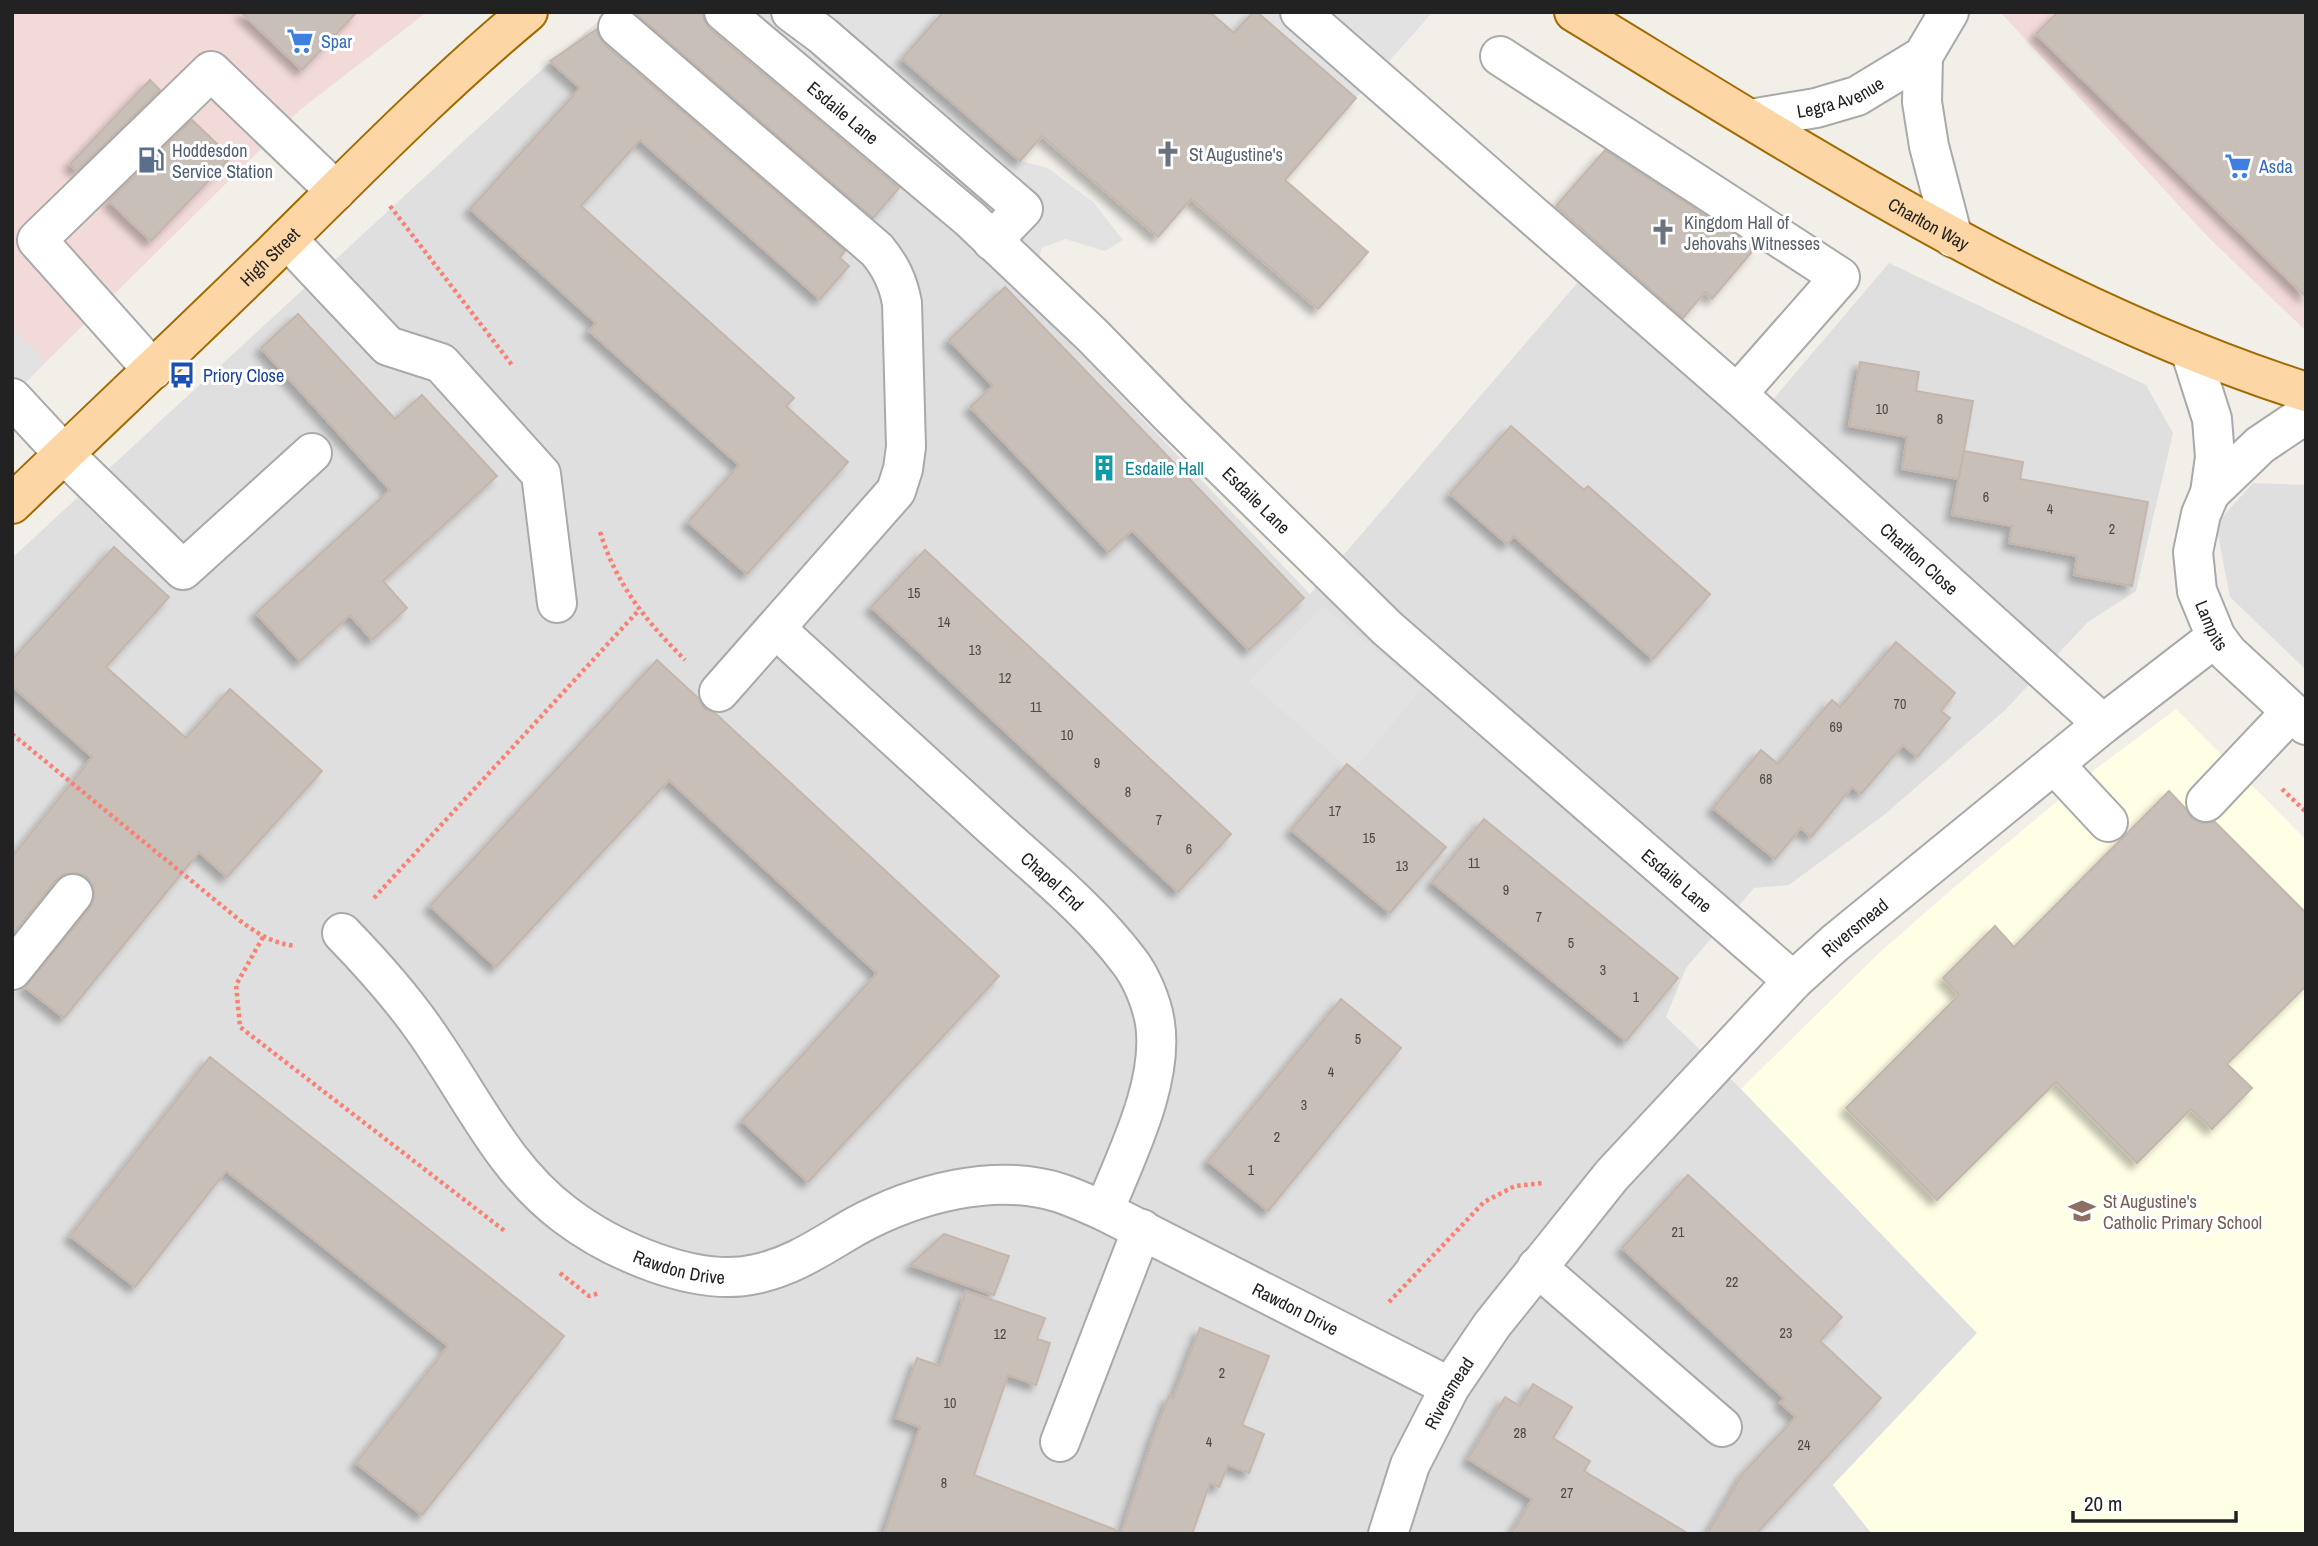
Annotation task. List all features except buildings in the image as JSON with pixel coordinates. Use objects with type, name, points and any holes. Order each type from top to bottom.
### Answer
[{"type":"main road","name":"High Street","points":[[12,504],[439,90],[528,12]]},
{"type":"main road","name":"Charlton Way","points":[[1574,12],[1848,180],[1953,238],[2079,302],[2190,350],[2306,392]]},
{"type":"street","name":"Esdaile Lane","points":[[724,12],[992,241],[1092,335],[1387,628],[1793,982]]},
{"type":"street","points":[[792,12],[1023,209],[992,241]]},
{"type":"street","name":"Charlton Close","points":[[1300,12],[1737,394],[2104,724]]},
{"type":"street","name":"Legra Avenue","points":[[1750,119],[1816,108],[1857,96],[1923,56],[1949,12]]},
{"type":"street","points":[[618,27],[877,250],[890,266],[902,303],[906,447],[903,469],[895,491],[719,692]]},
{"type":"street","points":[[1500,56],[1840,277],[1737,394]]},
{"type":"street","name":"Legra Avenue","points":[[1923,56],[1922,102],[1929,146],[1953,238]]},
{"type":"street","points":[[153,370],[25,234],[211,71],[336,191]]},
{"type":"street","points":[[287,239],[388,346],[441,363],[541,474],[557,603]]},
{"type":"street","name":"Lampits","points":[[2190,350],[2213,419],[2215,457],[2210,493],[2201,514],[2193,552],[2197,591],[2216,637],[2228,653],[2299,718]]},
{"type":"street","points":[[12,398],[64,454],[183,569],[312,453]]},
{"type":"street","name":"Lampits","points":[[2210,493],[2260,445],[2306,414]]},
{"type":"street","name":"Chapel End","points":[[776,629],[1075,902],[1130,962],[1155,1020],[1158,1049],[1138,1125],[1104,1211]]},
{"type":"street","name":"Riversmead","points":[[1388,1534],[1410,1465],[1450,1387],[1536,1267],[1612,1175],[1793,982],[1886,900],[2216,637]]},
{"type":"street","points":[[2206,802],[2299,718]]},
{"type":"street","points":[[2054,764],[2108,822]]},
{"type":"street","points":[[12,970],[74,894]]},
{"type":"street","name":"Rawdon Drive","points":[[342,933],[385,978],[416,1017],[482,1121],[532,1185],[565,1215],[627,1252],[666,1267],[696,1273],[754,1275],[783,1266],[887,1211],[914,1201],[973,1187],[1027,1187],[1058,1192],[1142,1229],[1450,1387]]},
{"type":"street","points":[[1060,1442],[1142,1229]]},
{"type":"street","points":[[1536,1267],[1722,1427]]},
{"type":"path","points":[[12,734],[263,937],[284,945],[305,947],[342,933],[639,610]]},
{"type":"path","points":[[263,937],[236,985],[240,1027],[513,1237]]},
{"type":"path","points":[[1355,1339],[1484,1202],[1516,1186],[1612,1175]]},
{"type":"path","points":[[556,1270],[589,1296],[602,1293]]},
{"type":"shaded area","points":[[12,12],[427,12],[301,109],[46,362],[12,328]]},
{"type":"shaded area","points":[[609,12],[717,12],[988,257],[1310,594],[1579,281],[1747,430],[1889,263],[2146,385],[2173,433],[2136,591],[2088,622],[2004,711],[1884,815],[1789,885],[1754,888],[1686,968],[1666,1017],[1741,1089],[1977,1333],[1833,1485],[1872,1534],[12,1534],[12,558],[530,80]]},
{"type":"shaded area","points":[[730,12],[943,12],[903,59],[1020,161],[1048,168],[1094,203],[1123,240],[1105,251],[1065,239],[1042,248],[1033,277]]},
{"type":"shaded area","points":[[1210,12],[1253,12],[1234,33]]},
{"type":"shaded area","points":[[1257,12],[1433,12],[1356,98]]},
{"type":"shaded area","name":"Asda","points":[[2000,12],[2306,12],[2306,331],[2209,238]]},
{"type":"shaded area","points":[[12,328],[46,362],[12,396]]},
{"type":"shaded area","points":[[2253,483],[2306,485],[2306,670],[2230,597],[2216,524]]},
{"type":"shaded area","points":[[1323,606],[1422,688],[1353,772],[1249,682]]},
{"type":"shaded area","name":"St Augustine's Catholic Primary School","points":[[2176,709],[2306,840],[2306,1534],[1872,1534],[1833,1485],[1977,1333],[1741,1089],[1878,954],[1950,891],[2097,768]]},
{"type":"place","name":"Spar","points":[[300,41]]},
{"type":"place","name":"St Augustine's","points":[[1168,154]]},
{"type":"place","name":"Hoddesdon Service Station","points":[[151,160]]},
{"type":"place","name":"Asda","points":[[2238,166]]},
{"type":"place","name":"Kingdom Hall of Jehovahs Witnesses","points":[[1663,232]]},
{"type":"place","name":"Priory Close","points":[[182,375]]},
{"type":"place","name":"Esdaile Hall","points":[[1104,468]]},
{"type":"place","name":"St Augustine's Catholic Primary School","points":[[2082,1211]]}]
